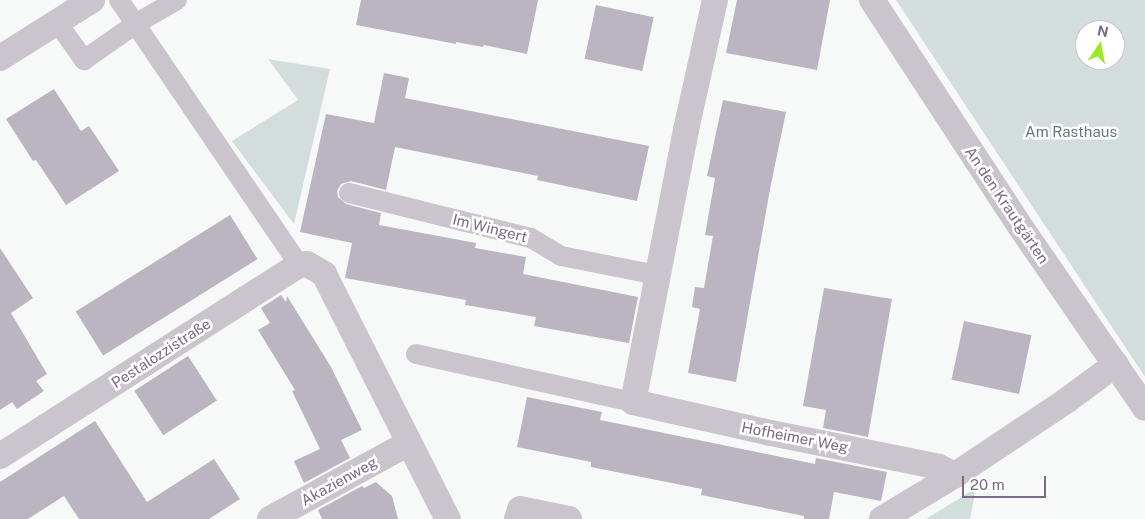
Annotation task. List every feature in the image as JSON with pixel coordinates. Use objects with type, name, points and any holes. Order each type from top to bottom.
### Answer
[{"type":"street","points":[[4,49],[58,22],[92,0]]},
{"type":"street","points":[[119,0],[137,23],[299,265],[307,264],[324,274],[374,368],[409,443],[448,519]]},
{"type":"street","points":[[58,22],[84,60],[137,23],[176,0]]},
{"type":"street","points":[[416,354],[633,402],[657,275],[715,0]]},
{"type":"street","name":"An den Krautgärten","points":[[872,0],[1022,229],[1145,408]]},
{"type":"street","name":"Im Wingert","points":[[349,193],[532,238],[561,256],[657,275]]},
{"type":"street","name":"Pestalozzistraße","points":[[0,456],[299,265]]},
{"type":"street","points":[[882,519],[955,475],[1066,402],[1116,364]]},
{"type":"street","name":"Hofheimer Weg","points":[[633,402],[771,433],[939,467],[955,475]]},
{"type":"street","name":"Akazienweg","points":[[270,519],[409,443]]},
{"type":"street","points":[[517,519],[520,509],[569,519]]},
{"type":"green space","name":"Am Rasthaus","points":[[896,0],[1145,0],[1145,377]]},
{"type":"green space","points":[[268,59],[330,69],[294,224],[232,141],[298,100]]},
{"type":"green space","points":[[976,488],[970,519],[926,519]]},
{"type":"building","points":[[361,0],[538,0],[527,54],[484,45],[483,47],[456,42],[456,44],[356,25]]},
{"type":"building","points":[[737,0],[830,0],[817,70],[726,53]]},
{"type":"building","points":[[596,5],[654,17],[642,71],[585,59]]},
{"type":"building","points":[[384,73],[409,78],[405,98],[649,146],[637,201],[537,180],[538,176],[395,147],[386,190],[351,181],[341,184],[337,191],[338,197],[346,204],[381,213],[379,225],[476,243],[475,248],[526,257],[523,274],[638,297],[629,343],[534,326],[536,317],[465,305],[466,300],[345,278],[352,243],[300,232],[326,114],[374,123]]},
{"type":"building","points":[[54,89],[81,131],[89,126],[119,171],[66,205],[36,160],[33,161],[6,119]]},
{"type":"building","points":[[723,100],[786,112],[770,189],[736,382],[688,373],[700,309],[692,307],[695,287],[704,288],[713,236],[705,235],[715,178],[707,176]]},
{"type":"building","points":[[230,215],[258,259],[103,356],[76,311]]},
{"type":"building","points":[[0,248],[33,298],[11,313],[47,374],[36,381],[44,391],[17,409],[12,402],[0,410]]},
{"type":"building","points":[[824,288],[892,299],[868,437],[823,428],[826,410],[803,406]]},
{"type":"building","points":[[281,295],[286,302],[287,296],[331,367],[362,430],[341,440],[350,458],[304,483],[294,461],[320,449],[292,391],[295,390],[258,330],[270,323],[261,308]]},
{"type":"building","points":[[964,321],[1031,335],[1019,394],[952,380]]},
{"type":"building","points":[[188,356],[217,400],[163,435],[134,391]]},
{"type":"building","points":[[527,397],[602,412],[600,420],[815,464],[816,458],[887,472],[881,501],[834,492],[829,519],[804,519],[804,516],[701,495],[702,489],[591,467],[591,462],[517,447]]},
{"type":"building","points":[[95,421],[147,502],[214,459],[240,499],[209,519],[79,519],[64,496],[28,519],[0,519],[0,482]]},
{"type":"building","points":[[376,482],[392,496],[398,519],[322,519],[318,510],[362,486],[364,488]]}]
